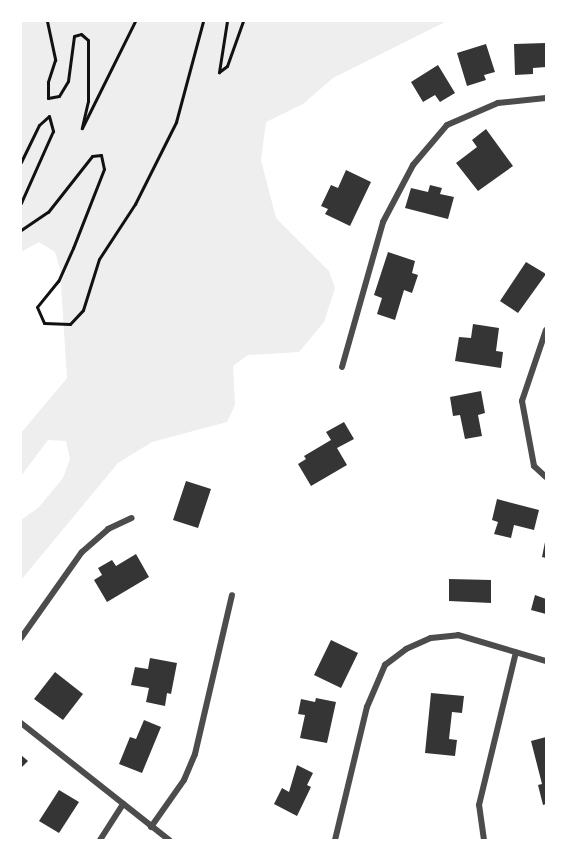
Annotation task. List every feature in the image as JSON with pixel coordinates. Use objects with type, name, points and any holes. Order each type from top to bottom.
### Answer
[{"type":"street","points":[[342,367],[383,222],[413,165],[447,125],[498,103],[546,98]]},
{"type":"street","points":[[546,330],[522,401],[534,466],[546,477]]},
{"type":"street","points":[[21,638],[82,552],[108,529],[132,518]]},
{"type":"street","points":[[152,827],[184,780],[195,754],[232,595]]},
{"type":"street","points":[[335,840],[367,707],[385,665],[406,649],[431,638],[458,635],[546,661]]},
{"type":"street","points":[[484,840],[478,805],[516,652]]},
{"type":"street","points":[[21,723],[169,840]]},
{"type":"street","points":[[100,840],[123,804]]},
{"type":"path","points":[[47,21],[56,60],[48,82],[48,98],[59,96],[68,81],[75,36],[81,34],[88,40],[88,101],[82,128],[135,21]]},
{"type":"path","points":[[21,230],[48,212],[92,156],[101,155],[104,169],[73,248],[58,281],[37,307],[44,323],[70,324],[83,310],[99,259],[135,204],[176,122],[204,21]]},
{"type":"path","points":[[227,21],[219,72],[227,66],[243,21]]},
{"type":"path","points":[[21,162],[39,125],[49,116],[53,131],[21,203]]},
{"type":"shaded area","points":[[21,21],[447,21],[333,78],[303,104],[266,122],[261,160],[276,218],[329,271],[335,288],[324,322],[299,352],[248,355],[233,366],[235,405],[227,422],[152,442],[118,463],[21,580],[21,520],[39,507],[63,478],[70,459],[66,441],[48,440],[21,476],[21,433],[67,378],[60,269],[55,252],[39,242],[21,252]]},
{"type":"building","points":[[546,43],[546,67],[533,68],[533,74],[515,75],[514,44]]},
{"type":"building","points":[[486,44],[495,72],[484,75],[486,80],[467,86],[457,53]]},
{"type":"building","points":[[438,65],[455,93],[440,102],[435,95],[423,102],[411,82]]},
{"type":"building","points":[[486,129],[513,166],[478,191],[456,163],[477,147],[472,140]]},
{"type":"building","points":[[346,170],[371,182],[350,226],[325,214],[328,209],[321,206],[331,185],[338,188]]},
{"type":"building","points":[[430,185],[442,188],[440,194],[454,197],[448,219],[405,208],[411,188],[428,192]]},
{"type":"building","points":[[388,252],[415,261],[412,273],[418,275],[412,293],[404,290],[395,320],[377,314],[382,298],[374,295]]},
{"type":"building","points":[[526,262],[546,274],[518,313],[500,301]]},
{"type":"building","points":[[473,324],[499,328],[496,351],[503,352],[501,368],[455,361],[459,337],[471,338]]},
{"type":"building","points":[[481,391],[485,413],[478,415],[482,436],[465,439],[460,415],[453,416],[450,397]]},
{"type":"building","points":[[344,422],[354,439],[337,448],[347,465],[311,486],[298,464],[306,459],[304,456],[331,440],[326,432]]},
{"type":"building","points":[[186,481],[211,489],[198,528],[173,520]]},
{"type":"building","points":[[497,499],[539,510],[534,530],[514,525],[511,538],[494,534],[498,522],[492,520]]},
{"type":"building","points":[[546,542],[546,558],[542,557]]},
{"type":"building","points":[[136,554],[149,577],[107,602],[94,580],[102,575],[98,568],[112,560],[116,566]]},
{"type":"building","points":[[449,579],[491,580],[491,603],[449,601]]},
{"type":"building","points":[[535,595],[546,599],[546,614],[531,610]]},
{"type":"building","points":[[331,640],[358,653],[341,688],[314,675]]},
{"type":"building","points":[[150,658],[177,663],[171,694],[167,693],[165,706],[146,702],[149,688],[131,685],[135,667],[148,669]]},
{"type":"building","points":[[55,672],[83,694],[63,720],[34,699]]},
{"type":"building","points":[[431,693],[464,696],[462,713],[452,712],[449,739],[457,740],[455,756],[425,753]]},
{"type":"building","points":[[316,698],[336,702],[327,743],[300,738],[305,715],[298,714],[301,699],[315,702]]},
{"type":"building","points":[[144,720],[161,727],[142,773],[119,764],[130,737],[136,739]]},
{"type":"building","points":[[546,737],[546,804],[543,805],[538,785],[542,784],[531,741]]},
{"type":"building","points":[[21,755],[28,761],[21,768]]},
{"type":"building","points":[[297,765],[313,773],[307,785],[311,787],[297,816],[274,804],[282,788],[289,792]]},
{"type":"building","points":[[59,790],[79,802],[59,833],[39,821]]}]
